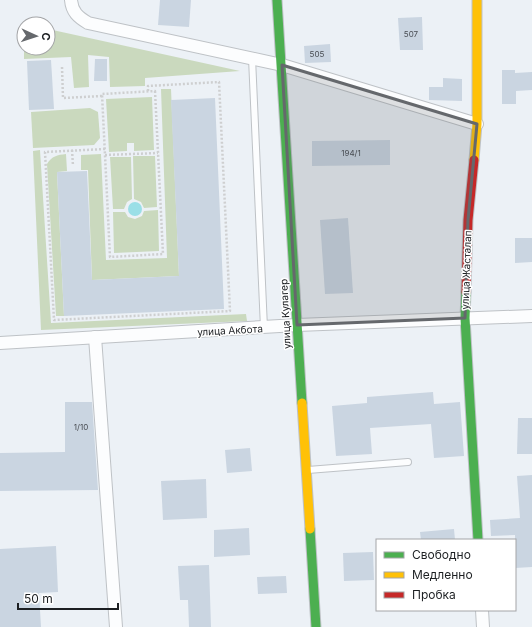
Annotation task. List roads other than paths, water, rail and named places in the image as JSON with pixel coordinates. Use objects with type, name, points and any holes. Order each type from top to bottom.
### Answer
[{"type":"street","name":"улица Кулагер","points":[[277,0],[316,627]]},
{"type":"street","name":"улица Жасталап","points":[[477,0],[477,124],[468,220],[465,318],[478,539]]},
{"type":"street","points":[[71,4],[76,15],[88,23],[282,65],[477,124]]},
{"type":"street","name":"улица Акбота","points":[[0,342],[297,325],[532,316]]},
{"type":"street","points":[[96,336],[116,627]]},
{"type":"street","points":[[482,611],[484,627]]},
{"type":"lane","points":[[252,58],[264,328]]},
{"type":"lane","points":[[306,470],[408,462]]},
{"type":"water","points":[[132,202],[138,202],[142,206],[142,212],[138,216],[132,216],[128,212],[128,206]]}]
